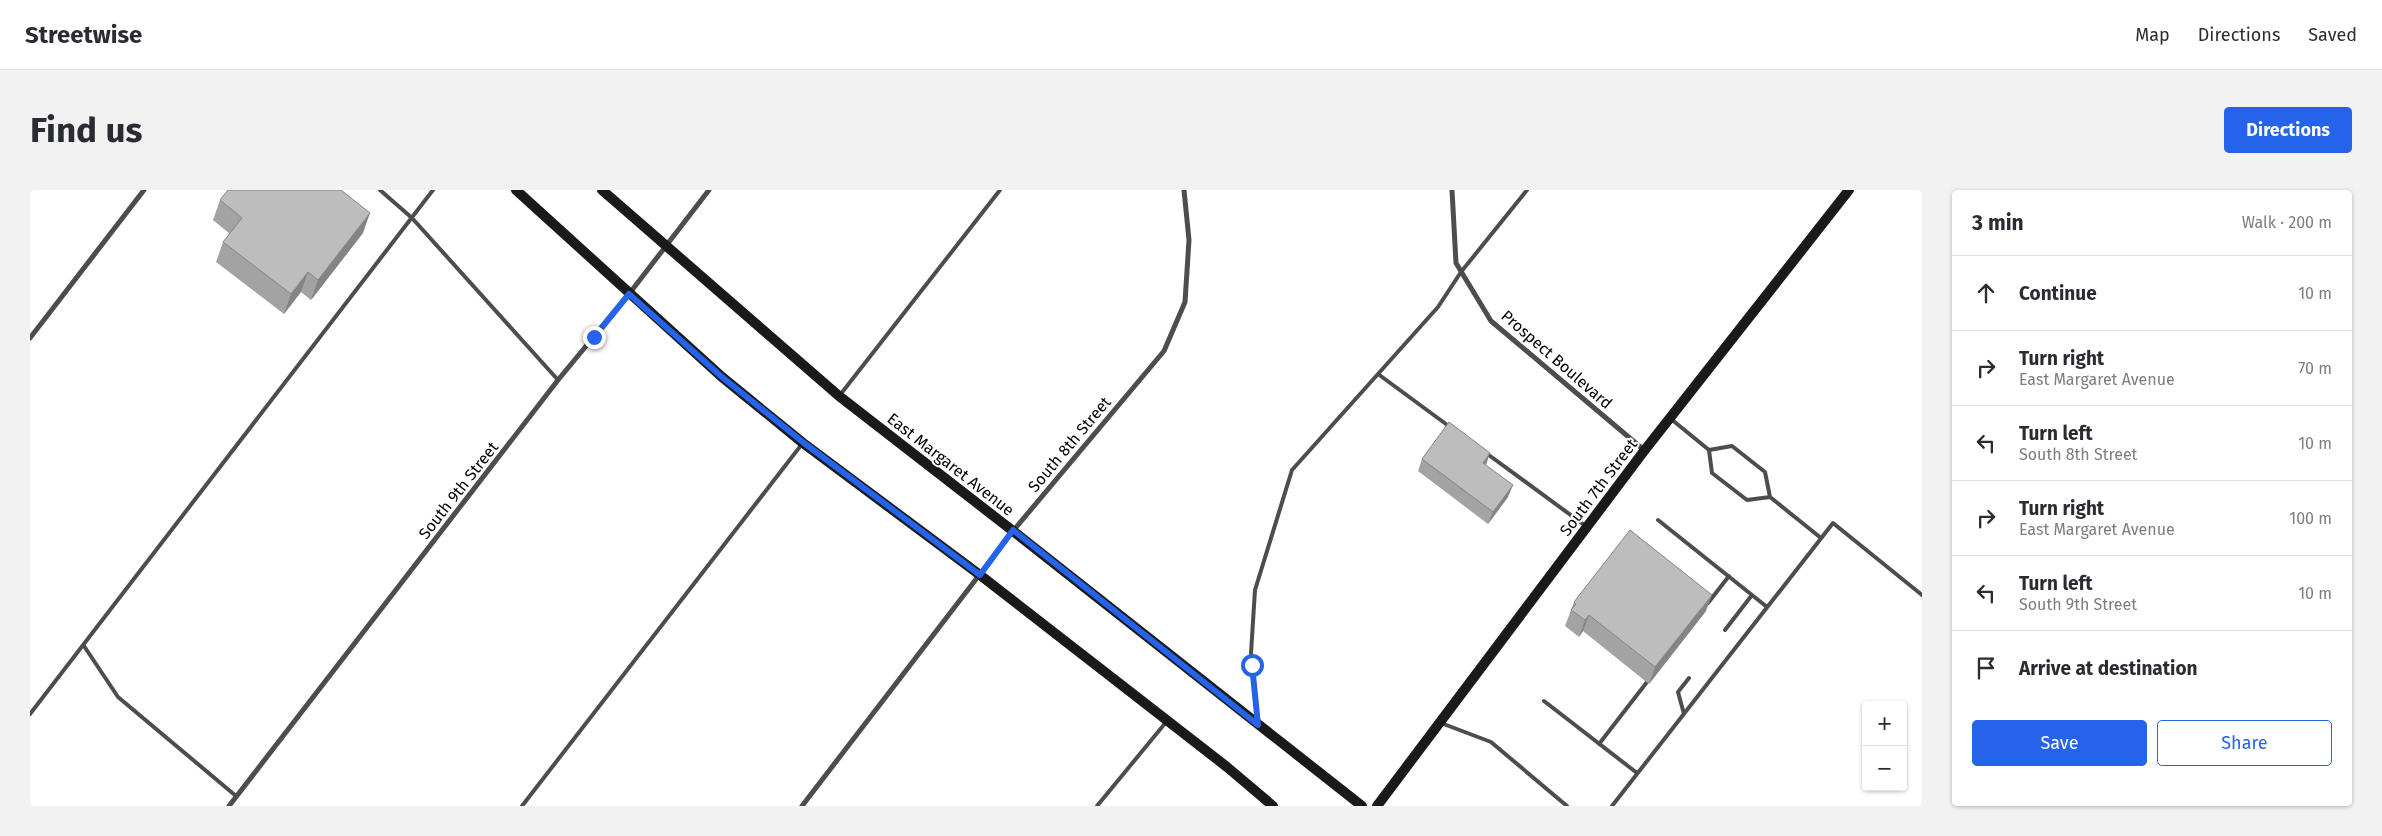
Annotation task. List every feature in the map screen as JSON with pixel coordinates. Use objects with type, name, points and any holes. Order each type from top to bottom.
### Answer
[{"type":"main road","points":[[516,190],[722,377],[804,443],[980,575],[1167,721],[1272,806]]},
{"type":"main road","name":"East Margaret Avenue","points":[[602,190],[665,247],[839,396],[1013,530],[1362,806]]},
{"type":"main road","name":"South 7th Street","points":[[1377,806],[1644,451],[1849,190]]},
{"type":"street","points":[[30,338],[144,190]]},
{"type":"street","name":"South 9th Street","points":[[229,806],[558,380],[629,294],[709,190]]},
{"type":"street","name":"South 8th Street","points":[[802,806],[1013,530],[1164,351],[1185,302],[1189,240],[1184,190]]},
{"type":"street","name":"Prospect Boulevard","points":[[1452,190],[1456,263],[1491,321],[1644,451]]},
{"type":"lane","points":[[380,190],[412,218],[558,380]]},
{"type":"lane","points":[[30,714],[433,190]]},
{"type":"lane","points":[[839,396],[1000,190]]},
{"type":"lane","points":[[1258,725],[1251,653],[1255,590],[1292,470],[1438,307],[1461,272],[1527,190]]},
{"type":"lane","points":[[1378,374],[1458,432]]},
{"type":"lane","points":[[1671,419],[1710,450],[1712,473],[1747,500],[1770,497]]},
{"type":"lane","points":[[522,806],[804,443]]},
{"type":"lane","points":[[1710,450],[1732,446],[1759,467],[1765,472],[1770,497],[1822,538]]},
{"type":"lane","points":[[1482,450],[1586,527]]},
{"type":"lane","points":[[1658,520],[1767,607]]},
{"type":"lane","points":[[1612,806],[1833,523],[1922,595]]},
{"type":"lane","points":[[1703,609],[1729,576]]},
{"type":"lane","points":[[1725,630],[1752,595]]},
{"type":"lane","points":[[84,646],[118,697],[236,796]]},
{"type":"lane","points":[[1684,714],[1678,692],[1689,678]]},
{"type":"lane","points":[[1599,744],[1647,682]]},
{"type":"lane","points":[[1544,701],[1638,773]]},
{"type":"lane","points":[[1097,806],[1167,721]]},
{"type":"lane","points":[[1439,723],[1490,742],[1568,806]]},
{"type":"building","points":[[228,190],[341,190],[370,213],[318,280],[308,272],[291,294],[223,242],[242,218],[220,200]]},
{"type":"building","points":[[1449,422],[1490,453],[1483,463],[1513,485],[1493,512],[1422,459]]},
{"type":"building","points":[[1630,530],[1712,595],[1655,667],[1589,615],[1585,620],[1571,610],[1576,604],[1574,602]]},
{"type":"route","points":[[594,337],[629,294],[722,377],[804,443],[980,575],[1013,530],[1258,725],[1252,665]]}]
